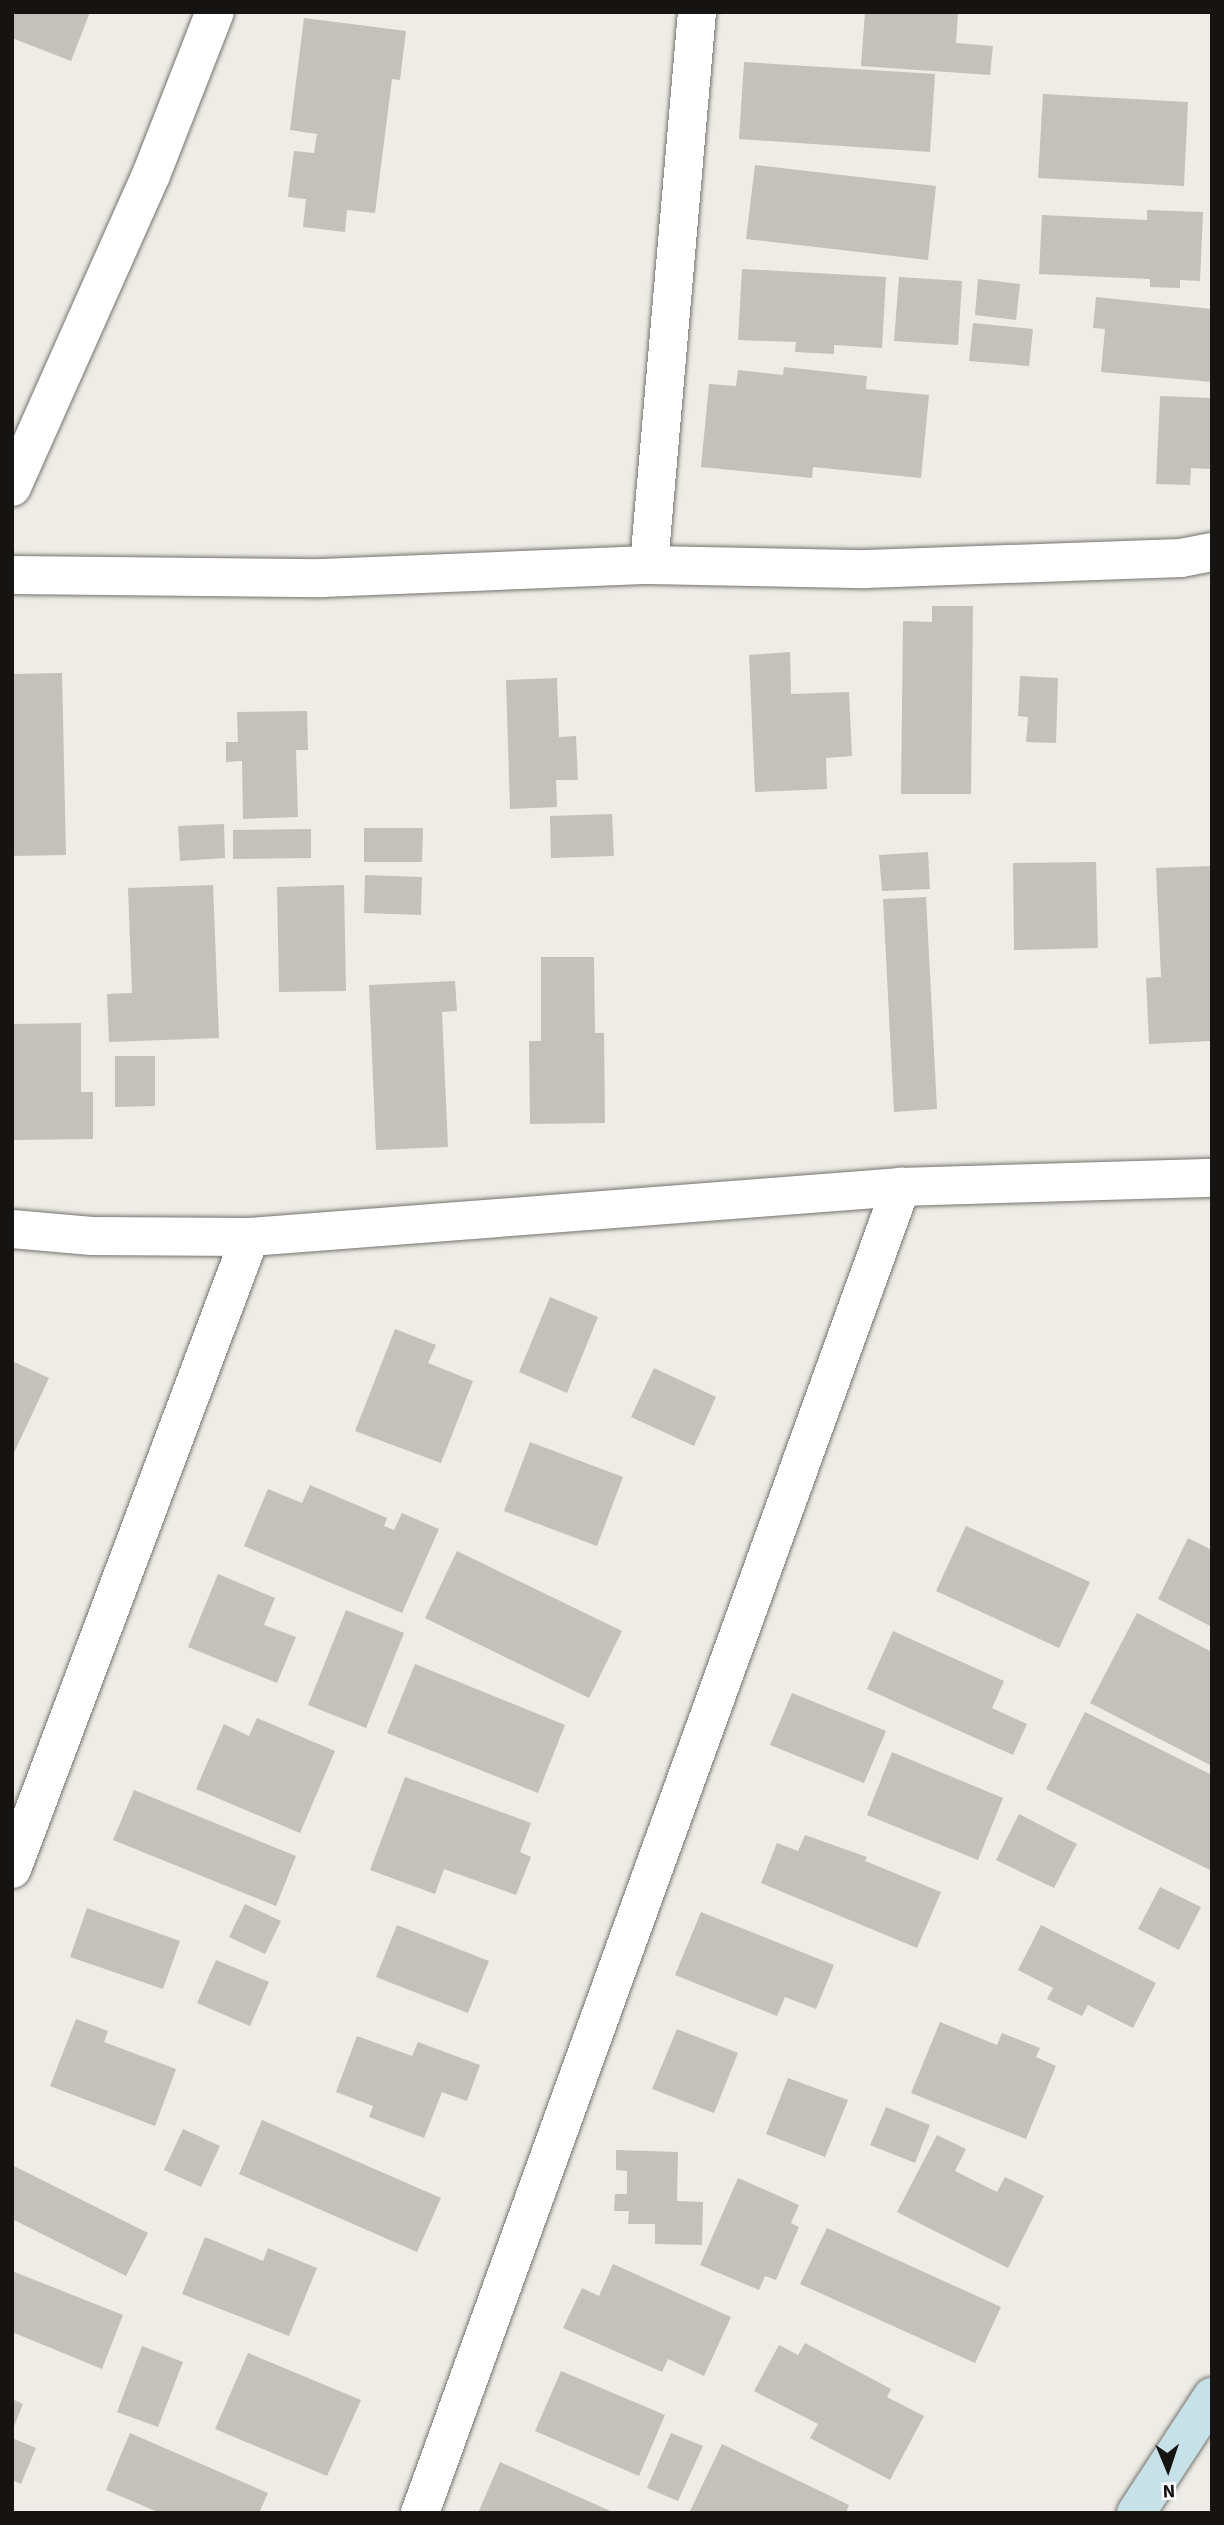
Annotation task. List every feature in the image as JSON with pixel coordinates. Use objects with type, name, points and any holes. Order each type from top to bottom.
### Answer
[{"type":"street","points":[[12,487],[151,175],[215,12]]},
{"type":"street","points":[[649,565],[697,12]]},
{"type":"street","points":[[12,575],[322,578],[649,565],[866,569],[1181,558],[1212,552]]},
{"type":"street","points":[[12,1229],[92,1236],[250,1237],[901,1187],[1212,1178]]},
{"type":"street","points":[[420,2513],[901,1187]]},
{"type":"street","points":[[12,1869],[250,1237]]},
{"type":"street","points":[[1136,2513],[1212,2396]]},
{"type":"building","points":[[12,12],[90,12],[71,61],[12,38]]},
{"type":"building","points":[[865,12],[958,12],[956,43],[993,46],[990,75],[861,66]]},
{"type":"building","points":[[304,18],[406,31],[400,80],[392,79],[375,213],[347,210],[345,232],[303,227],[306,199],[288,197],[294,151],[314,153],[317,134],[290,130]]},
{"type":"building","points":[[744,62],[935,74],[930,152],[739,139]]},
{"type":"building","points":[[1043,94],[1188,102],[1184,186],[1038,178]]},
{"type":"building","points":[[755,165],[936,186],[928,260],[746,239]]},
{"type":"building","points":[[1147,210],[1203,212],[1200,281],[1180,280],[1180,288],[1150,287],[1150,279],[1039,274],[1042,215],[1147,220]]},
{"type":"building","points":[[742,269],[886,277],[882,348],[834,345],[834,354],[795,352],[796,342],[738,340]]},
{"type":"building","points":[[899,277],[962,281],[958,345],[894,341]]},
{"type":"building","points":[[978,279],[1020,284],[1016,320],[975,315]]},
{"type":"building","points":[[1096,297],[1212,309],[1212,382],[1101,372],[1105,329],[1093,328]]},
{"type":"building","points":[[973,323],[1033,329],[1029,366],[969,361]]},
{"type":"building","points":[[784,367],[867,376],[866,389],[929,395],[921,478],[813,467],[812,478],[701,467],[709,384],[736,386],[738,370],[783,375]]},
{"type":"building","points":[[1160,396],[1212,398],[1212,469],[1191,468],[1190,485],[1156,484]]},
{"type":"building","points":[[932,606],[973,606],[971,794],[901,794],[903,621],[932,622]]},
{"type":"building","points":[[790,652],[791,694],[849,692],[852,756],[826,758],[827,789],[755,792],[749,655]]},
{"type":"building","points":[[62,673],[66,855],[12,856],[12,674]]},
{"type":"building","points":[[1020,676],[1058,678],[1056,743],[1026,742],[1028,717],[1018,716]]},
{"type":"building","points":[[557,678],[559,737],[576,736],[578,780],[556,780],[557,807],[510,809],[506,680]]},
{"type":"building","points":[[307,711],[308,750],[296,750],[298,817],[243,819],[242,761],[226,762],[226,742],[238,742],[237,712]]},
{"type":"building","points":[[612,814],[614,856],[551,858],[550,816]]},
{"type":"building","points":[[224,824],[225,858],[180,861],[178,826]]},
{"type":"building","points":[[364,828],[423,828],[422,862],[364,862]]},
{"type":"building","points":[[311,829],[311,858],[233,859],[233,830]]},
{"type":"building","points":[[928,852],[930,889],[882,891],[879,855]]},
{"type":"building","points":[[1096,862],[1098,948],[1014,950],[1013,863]]},
{"type":"building","points":[[1212,866],[1212,1041],[1149,1044],[1146,978],[1161,977],[1156,868]]},
{"type":"building","points":[[365,875],[422,877],[421,915],[364,913]]},
{"type":"building","points":[[213,885],[219,1038],[109,1042],[107,994],[132,993],[128,888]]},
{"type":"building","points":[[344,885],[346,991],[279,992],[277,887]]},
{"type":"building","points":[[926,897],[937,1109],[894,1112],[883,899]]},
{"type":"building","points":[[541,957],[594,957],[595,1033],[604,1033],[605,1123],[530,1124],[529,1041],[541,1041]]},
{"type":"building","points":[[455,981],[457,1011],[442,1012],[448,1147],[376,1150],[369,985]]},
{"type":"building","points":[[81,1023],[81,1092],[93,1092],[93,1139],[12,1140],[12,1024]]},
{"type":"building","points":[[115,1056],[155,1056],[155,1106],[115,1107]]},
{"type":"building","points":[[550,1297],[598,1317],[567,1393],[519,1372]]},
{"type":"building","points":[[395,1329],[436,1345],[428,1363],[473,1381],[441,1463],[355,1431]]},
{"type":"building","points":[[12,1361],[49,1378],[12,1457]]},
{"type":"building","points":[[654,1368],[716,1397],[694,1446],[631,1417]]},
{"type":"building","points":[[530,1442],[623,1477],[597,1546],[504,1511]]},
{"type":"building","points":[[310,1485],[387,1518],[384,1526],[394,1530],[402,1513],[439,1529],[402,1613],[244,1546],[268,1489],[302,1503]]},
{"type":"building","points":[[966,1526],[1090,1582],[1059,1648],[936,1591]]},
{"type":"building","points":[[1188,1538],[1212,1550],[1212,1627],[1158,1599]]},
{"type":"building","points":[[457,1551],[622,1631],[589,1698],[425,1618]]},
{"type":"building","points":[[218,1574],[275,1598],[264,1625],[296,1637],[277,1683],[188,1647]]},
{"type":"building","points":[[346,1610],[404,1633],[366,1728],[308,1705]]},
{"type":"building","points":[[1137,1613],[1212,1652],[1212,1766],[1090,1703]]},
{"type":"building","points":[[893,1631],[1004,1681],[992,1708],[1027,1724],[1013,1755],[867,1689]]},
{"type":"building","points":[[415,1664],[565,1725],[538,1793],[387,1733]]},
{"type":"building","points":[[792,1693],[886,1731],[864,1783],[770,1745]]},
{"type":"building","points":[[1085,1712],[1212,1775],[1212,1871],[1046,1789]]},
{"type":"building","points":[[257,1718],[335,1751],[300,1833],[196,1789],[224,1724],[249,1736]]},
{"type":"building","points":[[892,1752],[1003,1798],[978,1860],[867,1815]]},
{"type":"building","points":[[405,1777],[531,1823],[520,1852],[531,1857],[516,1895],[444,1869],[435,1894],[370,1870]]},
{"type":"building","points":[[134,1790],[296,1856],[276,1906],[113,1840]]},
{"type":"building","points":[[1019,1814],[1077,1844],[1054,1888],[996,1860]]},
{"type":"building","points":[[805,1835],[867,1857],[865,1861],[941,1892],[917,1948],[761,1883],[777,1843],[798,1851]]},
{"type":"building","points":[[1160,1887],[1201,1907],[1179,1950],[1138,1929]]},
{"type":"building","points":[[245,1904],[281,1921],[265,1954],[229,1937]]},
{"type":"building","points":[[87,1908],[180,1941],[163,1989],[70,1957]]},
{"type":"building","points":[[701,1912],[834,1965],[816,2009],[785,1997],[777,2016],[675,1975]]},
{"type":"building","points":[[397,1925],[489,1961],[468,2013],[376,1977]]},
{"type":"building","points":[[1041,1925],[1156,1983],[1133,2028],[1088,2005],[1082,2016],[1047,1999],[1053,1988],[1018,1970]]},
{"type":"building","points":[[216,1960],[269,1982],[250,2026],[197,2003]]},
{"type":"building","points":[[76,2019],[108,2031],[104,2042],[176,2069],[155,2126],[50,2086]]},
{"type":"building","points":[[940,2022],[997,2045],[1002,2033],[1040,2048],[1036,2057],[1056,2066],[1026,2139],[911,2093]]},
{"type":"building","points":[[677,2029],[738,2053],[714,2113],[652,2089]]},
{"type":"building","points":[[357,2036],[412,2056],[418,2042],[480,2065],[467,2101],[442,2092],[424,2138],[369,2117],[373,2106],[336,2092]]},
{"type":"building","points":[[788,2078],[848,2100],[825,2157],[766,2134]]},
{"type":"building","points":[[886,2107],[930,2125],[915,2163],[870,2145]]},
{"type":"building","points":[[262,2120],[441,2198],[417,2252],[239,2174]]},
{"type":"building","points":[[183,2129],[220,2146],[201,2187],[164,2170]]},
{"type":"building","points":[[937,2135],[966,2149],[955,2171],[997,2192],[1005,2177],[1044,2196],[1008,2268],[897,2212]]},
{"type":"building","points":[[616,2150],[678,2152],[677,2201],[703,2202],[702,2245],[655,2244],[655,2224],[628,2224],[629,2211],[614,2211],[615,2194],[627,2194],[627,2171],[616,2170]]},
{"type":"building","points":[[12,2165],[148,2233],[126,2276],[12,2219]]},
{"type":"building","points":[[738,2178],[799,2205],[791,2223],[799,2227],[776,2280],[765,2276],[759,2290],[700,2265]]},
{"type":"building","points":[[827,2228],[1001,2307],[975,2363],[800,2284]]},
{"type":"building","points":[[205,2237],[263,2261],[268,2248],[317,2268],[289,2336],[182,2294]]},
{"type":"building","points":[[613,2264],[731,2317],[704,2376],[668,2359],[662,2372],[563,2328],[582,2288],[599,2296]]},
{"type":"building","points":[[12,2271],[123,2315],[102,2369],[12,2332]]},
{"type":"building","points":[[805,2343],[891,2389],[887,2397],[924,2416],[890,2480],[810,2438],[818,2424],[754,2391],[779,2345],[798,2355]]},
{"type":"building","points":[[142,2346],[183,2362],[158,2427],[117,2412]]},
{"type":"building","points":[[248,2353],[361,2400],[327,2476],[215,2429]]},
{"type":"building","points":[[561,2371],[665,2415],[639,2476],[535,2431]]},
{"type":"building","points":[[12,2399],[23,2404],[12,2431]]},
{"type":"building","points":[[130,2433],[268,2493],[259,2513],[160,2513],[106,2490]]},
{"type":"building","points":[[671,2433],[703,2446],[678,2501],[647,2488]]},
{"type":"building","points":[[12,2438],[36,2448],[21,2484],[12,2480]]},
{"type":"building","points":[[722,2444],[849,2505],[846,2513],[690,2511]]},
{"type":"building","points":[[500,2462],[615,2513],[478,2513]]}]
